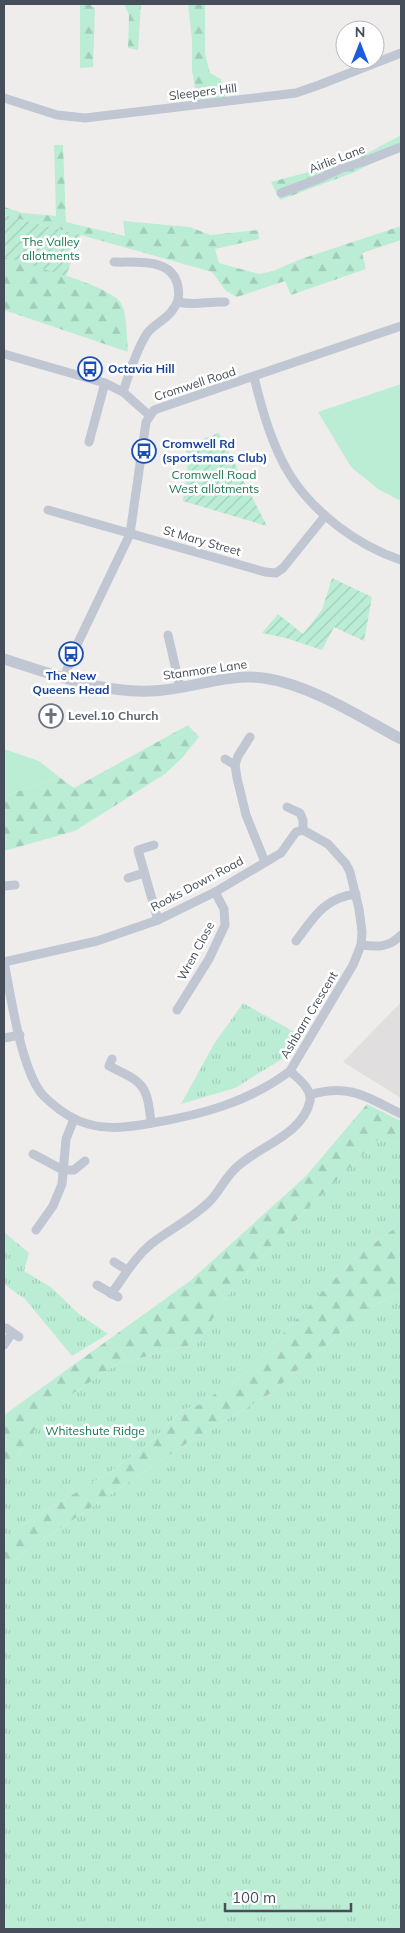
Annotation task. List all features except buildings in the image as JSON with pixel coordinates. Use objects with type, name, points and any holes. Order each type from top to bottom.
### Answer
[{"type":"street","name":"Sleepers Hill","points":[[4,98],[57,115],[86,118],[124,114],[296,92],[319,86],[401,53]]},
{"type":"street","name":"Airlie Lane","points":[[281,192],[401,147]]},
{"type":"street","points":[[114,262],[134,262],[164,266],[175,276],[179,290],[178,302],[167,317],[147,333],[122,392]]},
{"type":"street","points":[[178,302],[194,305],[215,301],[224,302]]},
{"type":"street","name":"Cromwell Road","points":[[64,678],[73,653],[130,534],[146,422],[149,415],[161,407],[401,326]]},
{"type":"street","points":[[4,354],[105,383],[122,392],[149,415]]},
{"type":"street","points":[[254,377],[269,430],[290,475],[305,495],[326,516],[377,551],[401,560]]},
{"type":"street","points":[[89,442],[105,383]]},
{"type":"street","name":"St Mary Street","points":[[48,510],[265,572],[276,573],[283,568],[326,516]]},
{"type":"street","points":[[168,635],[180,687]]},
{"type":"street","name":"Stanmore Lane","points":[[4,659],[64,678],[118,691],[153,691],[252,677],[264,678],[308,690],[401,739]]},
{"type":"street","points":[[250,737],[238,756],[235,765],[246,815],[266,862]]},
{"type":"street","points":[[225,759],[235,765]]},
{"type":"street","points":[[288,807],[300,813],[303,820],[303,830]]},
{"type":"street","name":"Rooks Down Road","points":[[4,962],[97,941],[158,920],[215,892],[266,862],[280,853],[296,832],[303,830]]},
{"type":"street","name":"Ashbarn Crescent","points":[[4,962],[29,1070],[39,1091],[55,1106],[74,1119],[112,1128],[130,1128],[193,1116],[248,1097],[274,1084],[290,1072],[353,966],[361,945],[362,920],[350,872],[340,856],[328,844],[303,830]]},
{"type":"street","points":[[154,846],[138,850],[158,920]]},
{"type":"street","points":[[128,878],[144,873]]},
{"type":"street","points":[[4,886],[14,885]]},
{"type":"street","name":"Wren Close","points":[[177,1010],[209,959],[225,925],[224,909],[215,892]]},
{"type":"street","points":[[296,942],[321,908],[344,895],[356,894]]},
{"type":"street","points":[[361,945],[378,948],[387,946],[401,935]]},
{"type":"street","name":"Wren Close","points":[[178,988],[187,994]]},
{"type":"street","points":[[4,1038],[20,1034]]},
{"type":"street","points":[[112,1059],[109,1066],[137,1080],[144,1089],[148,1099],[151,1123]]},
{"type":"street","points":[[97,1285],[114,1296],[127,1270],[152,1243],[188,1220],[210,1201],[217,1193],[220,1185],[237,1166],[286,1134],[297,1124],[310,1102],[310,1095],[306,1086],[290,1072]]},
{"type":"street","points":[[310,1095],[329,1090],[343,1090],[357,1093],[401,1114]]},
{"type":"street","points":[[36,1230],[53,1206],[62,1184],[66,1139],[74,1119]]},
{"type":"street","points":[[33,1154],[62,1170],[74,1170],[85,1161]]},
{"type":"street","points":[[114,1262],[127,1270]]},
{"type":"street","points":[[4,1345],[12,1333]]},
{"type":"shaded area","points":[[401,1002],[401,1098],[343,1062]]},
{"type":"green space","points":[[80,4],[92,4],[91,6],[95,8],[93,67],[80,68]]},
{"type":"green space","points":[[124,4],[141,4],[138,50],[128,48],[129,15]]},
{"type":"green space","points":[[188,4],[205,4],[205,54],[210,73],[221,79],[227,99],[192,104],[195,87],[192,71],[192,40]]},
{"type":"green space","points":[[401,135],[401,151],[355,172],[280,200],[271,182],[357,159]]},
{"type":"green space","points":[[54,145],[63,145],[66,222],[125,236],[123,221],[190,227],[210,235],[258,230],[259,239],[215,249],[219,263],[259,274],[273,271],[301,259],[401,226],[401,240],[362,253],[366,269],[291,295],[285,281],[237,297],[226,291],[212,272],[4,215],[4,207],[23,213],[56,216]]},
{"type":"green space","name":"The Valley allotments","points":[[4,215],[81,235],[66,276],[4,257]]},
{"type":"green space","points":[[4,257],[85,282],[114,296],[123,308],[128,352],[4,310]]},
{"type":"green space","points":[[401,384],[401,501],[378,489],[351,467],[318,412]]},
{"type":"green space","name":"Cromwell Road West allotments","points":[[219,433],[267,526],[183,501],[189,456],[183,446]]},
{"type":"green space","points":[[332,578],[372,597],[364,641],[334,627],[322,650],[286,638],[262,633],[278,614],[303,634],[322,610]]},
{"type":"green space","points":[[188,725],[199,737],[182,758],[165,774],[75,831],[4,851],[4,796],[59,777],[74,788]]},
{"type":"green space","points":[[4,749],[39,761],[59,777],[4,796]]},
{"type":"green space","points":[[243,1003],[303,1037],[282,1059],[235,1088],[181,1104],[214,1044]]},
{"type":"green space","points":[[367,1104],[401,1121],[401,1146],[389,1140],[378,1140],[303,1213],[226,1297],[198,1343],[117,1364],[66,1398],[42,1418],[12,1466],[4,1471],[4,1415],[190,1281],[306,1176]]},
{"type":"green space","name":"Whiteshute Ridge","points":[[378,1140],[389,1140],[401,1146],[401,1210],[394,1229],[355,1257],[248,1371],[199,1405],[182,1410],[151,1442],[110,1472],[4,1536],[4,1471],[12,1466],[42,1418],[66,1398],[117,1364],[198,1343],[226,1297],[303,1213]]},
{"type":"green space","points":[[401,1210],[401,1293],[370,1307],[271,1393],[187,1443],[4,1566],[4,1536],[110,1472],[151,1442],[182,1410],[199,1405],[248,1371],[355,1257],[394,1229]]},
{"type":"green space","points":[[4,1232],[29,1253],[24,1271],[52,1288],[79,1314],[108,1334],[72,1356],[25,1299],[4,1284]]},
{"type":"green space","points":[[401,1293],[401,1929],[4,1929],[4,1566],[187,1443],[271,1393],[370,1307]]},
{"type":"place","name":"Octavia Hill","points":[[90,369]]},
{"type":"place","name":"Cromwell Rd (sportsmans Club)","points":[[144,451]]},
{"type":"place","name":"The New Queens Head","points":[[71,654]]},
{"type":"place","name":"Level.10 Church","points":[[51,716]]}]
